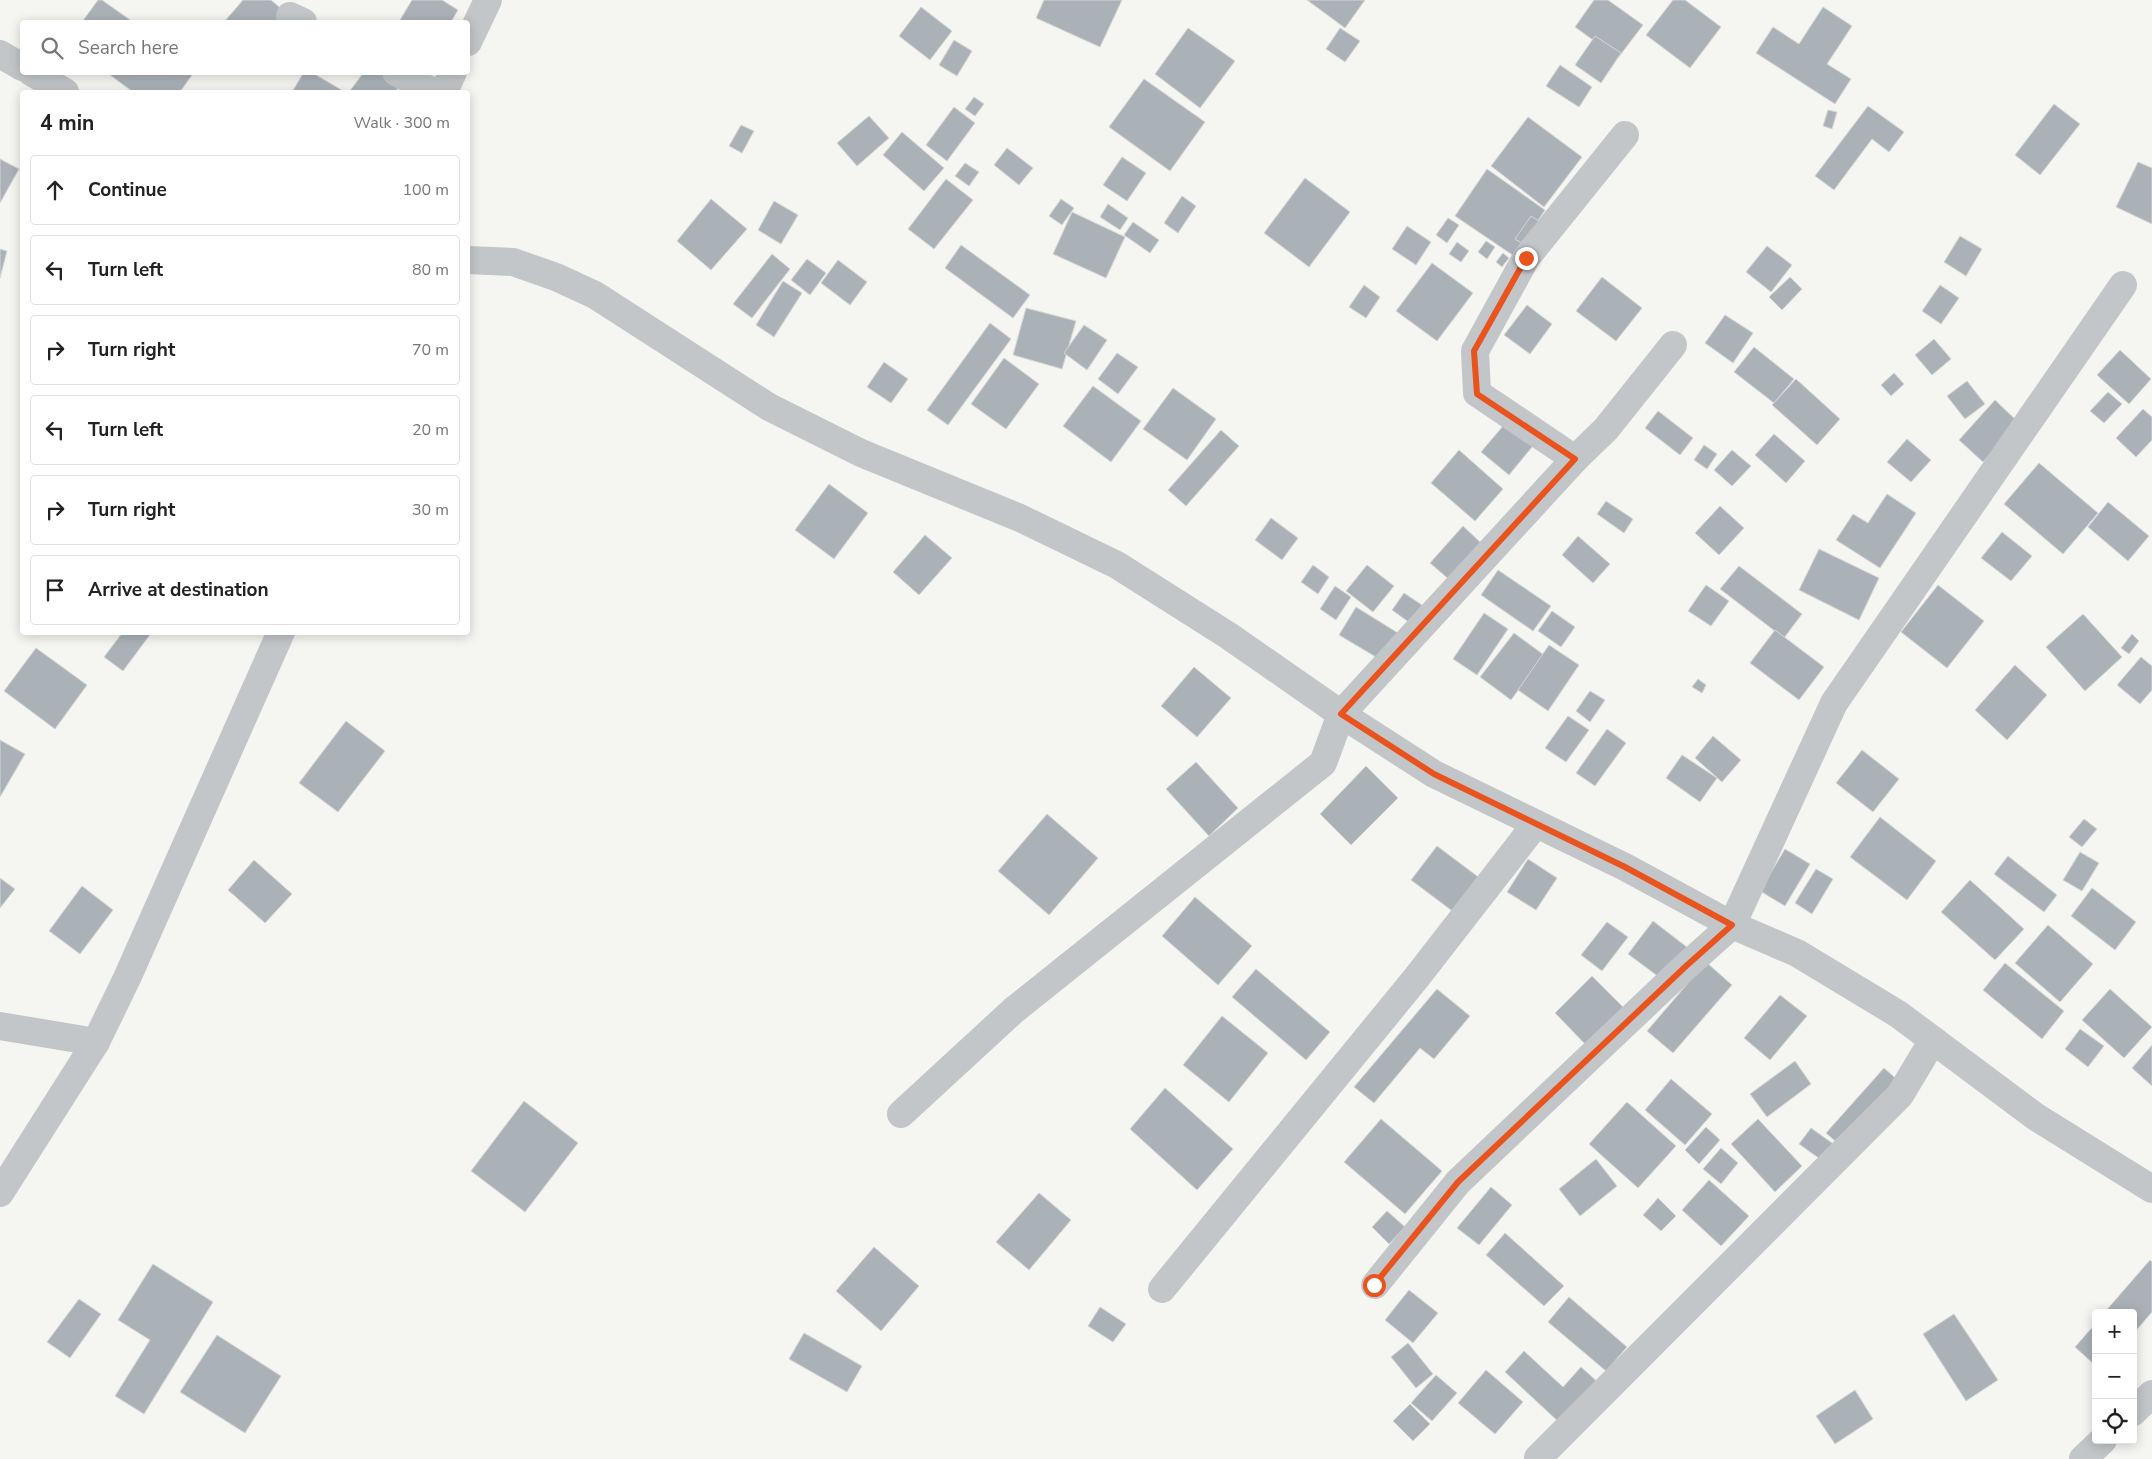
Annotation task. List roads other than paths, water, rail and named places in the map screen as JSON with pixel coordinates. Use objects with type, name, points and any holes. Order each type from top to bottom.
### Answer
[{"type":"street","points":[[470,38],[488,0]]},
{"type":"street","points":[[0,54],[20,67]]},
{"type":"street","points":[[36,75],[62,90]]},
{"type":"street","points":[[402,75],[429,90]]},
{"type":"street","points":[[445,90],[452,75]]},
{"type":"street","points":[[1575,459],[1477,394],[1474,351],[1526,258],[1625,135]]},
{"type":"street","points":[[470,260],[513,262],[556,277],[595,295],[769,407],[861,453],[1020,518],[1117,565],[1229,636],[1341,714],[1434,774],[1535,825],[1625,867],[1732,925],[1797,953],[1898,1014],[2036,1116],[2152,1189]]},
{"type":"street","points":[[1374,1285],[1458,1182],[1685,967],[1732,925],[1834,703],[2123,285]]},
{"type":"street","points":[[902,1114],[1014,1010],[1323,763],[1341,714],[1575,459],[1606,429],[1674,345]]},
{"type":"street","points":[[0,1193],[40,1133],[96,1042],[127,978],[279,635]]},
{"type":"street","points":[[1162,1289],[1417,977],[1535,825]]},
{"type":"street","points":[[0,1026],[96,1042]]},
{"type":"street","points":[[1538,1458],[1900,1095],[1933,1040]]},
{"type":"street","points":[[2137,1408],[2152,1394]]},
{"type":"street","points":[[2083,1459],[2099,1444]]}]
